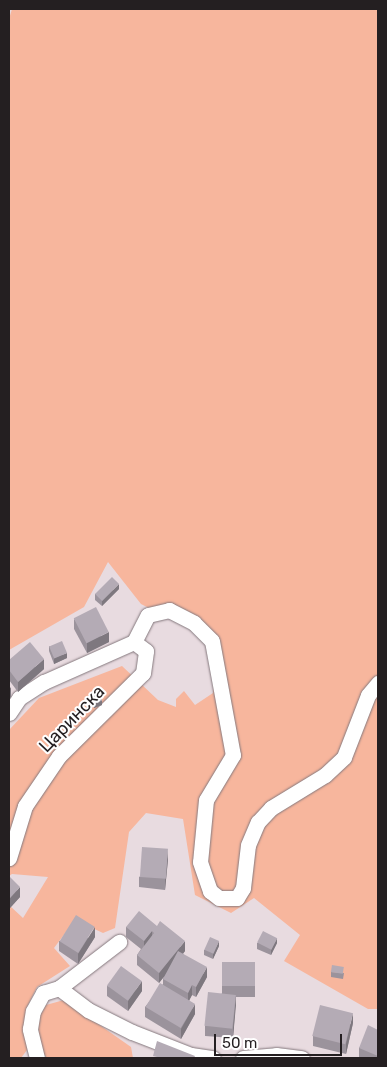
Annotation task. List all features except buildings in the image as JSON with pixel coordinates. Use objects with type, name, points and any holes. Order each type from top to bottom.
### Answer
[{"type":"street","points":[[9,713],[19,698],[44,682],[134,642],[148,615],[169,610],[194,623],[212,641],[233,755],[206,800],[200,862],[210,891],[219,898],[236,898],[243,888],[248,845],[258,822],[271,808],[325,775],[344,757],[368,695],[378,683]]},
{"type":"street","name":"Царинска","points":[[9,858],[25,806],[59,756],[143,673],[146,651],[134,642]]},
{"type":"street","points":[[37,1058],[30,1029],[33,1011],[43,994],[59,988],[119,942]]},
{"type":"street","points":[[59,988],[88,1010],[132,1032],[191,1054],[213,1058]]},
{"type":"street","points":[[243,1058],[276,1055],[302,1058]]},
{"type":"shaded area","points":[[12,9],[378,9],[378,1009],[368,1009],[284,961],[300,935],[254,898],[231,913],[195,895],[183,819],[146,813],[129,832],[115,928],[103,933],[75,920],[54,948],[70,966],[37,987],[26,1009],[27,1050],[21,1058],[9,1058],[9,905],[23,918],[48,877],[12,874],[9,876],[9,730],[39,698],[122,666],[158,700],[176,707],[176,699],[184,691],[195,705],[213,693],[220,644],[141,604],[108,562],[84,607],[9,650],[9,19]]},
{"type":"shaded area","points":[[64,1000],[131,1047],[133,1058],[47,1058],[42,1052],[37,1021],[46,1005]]}]
